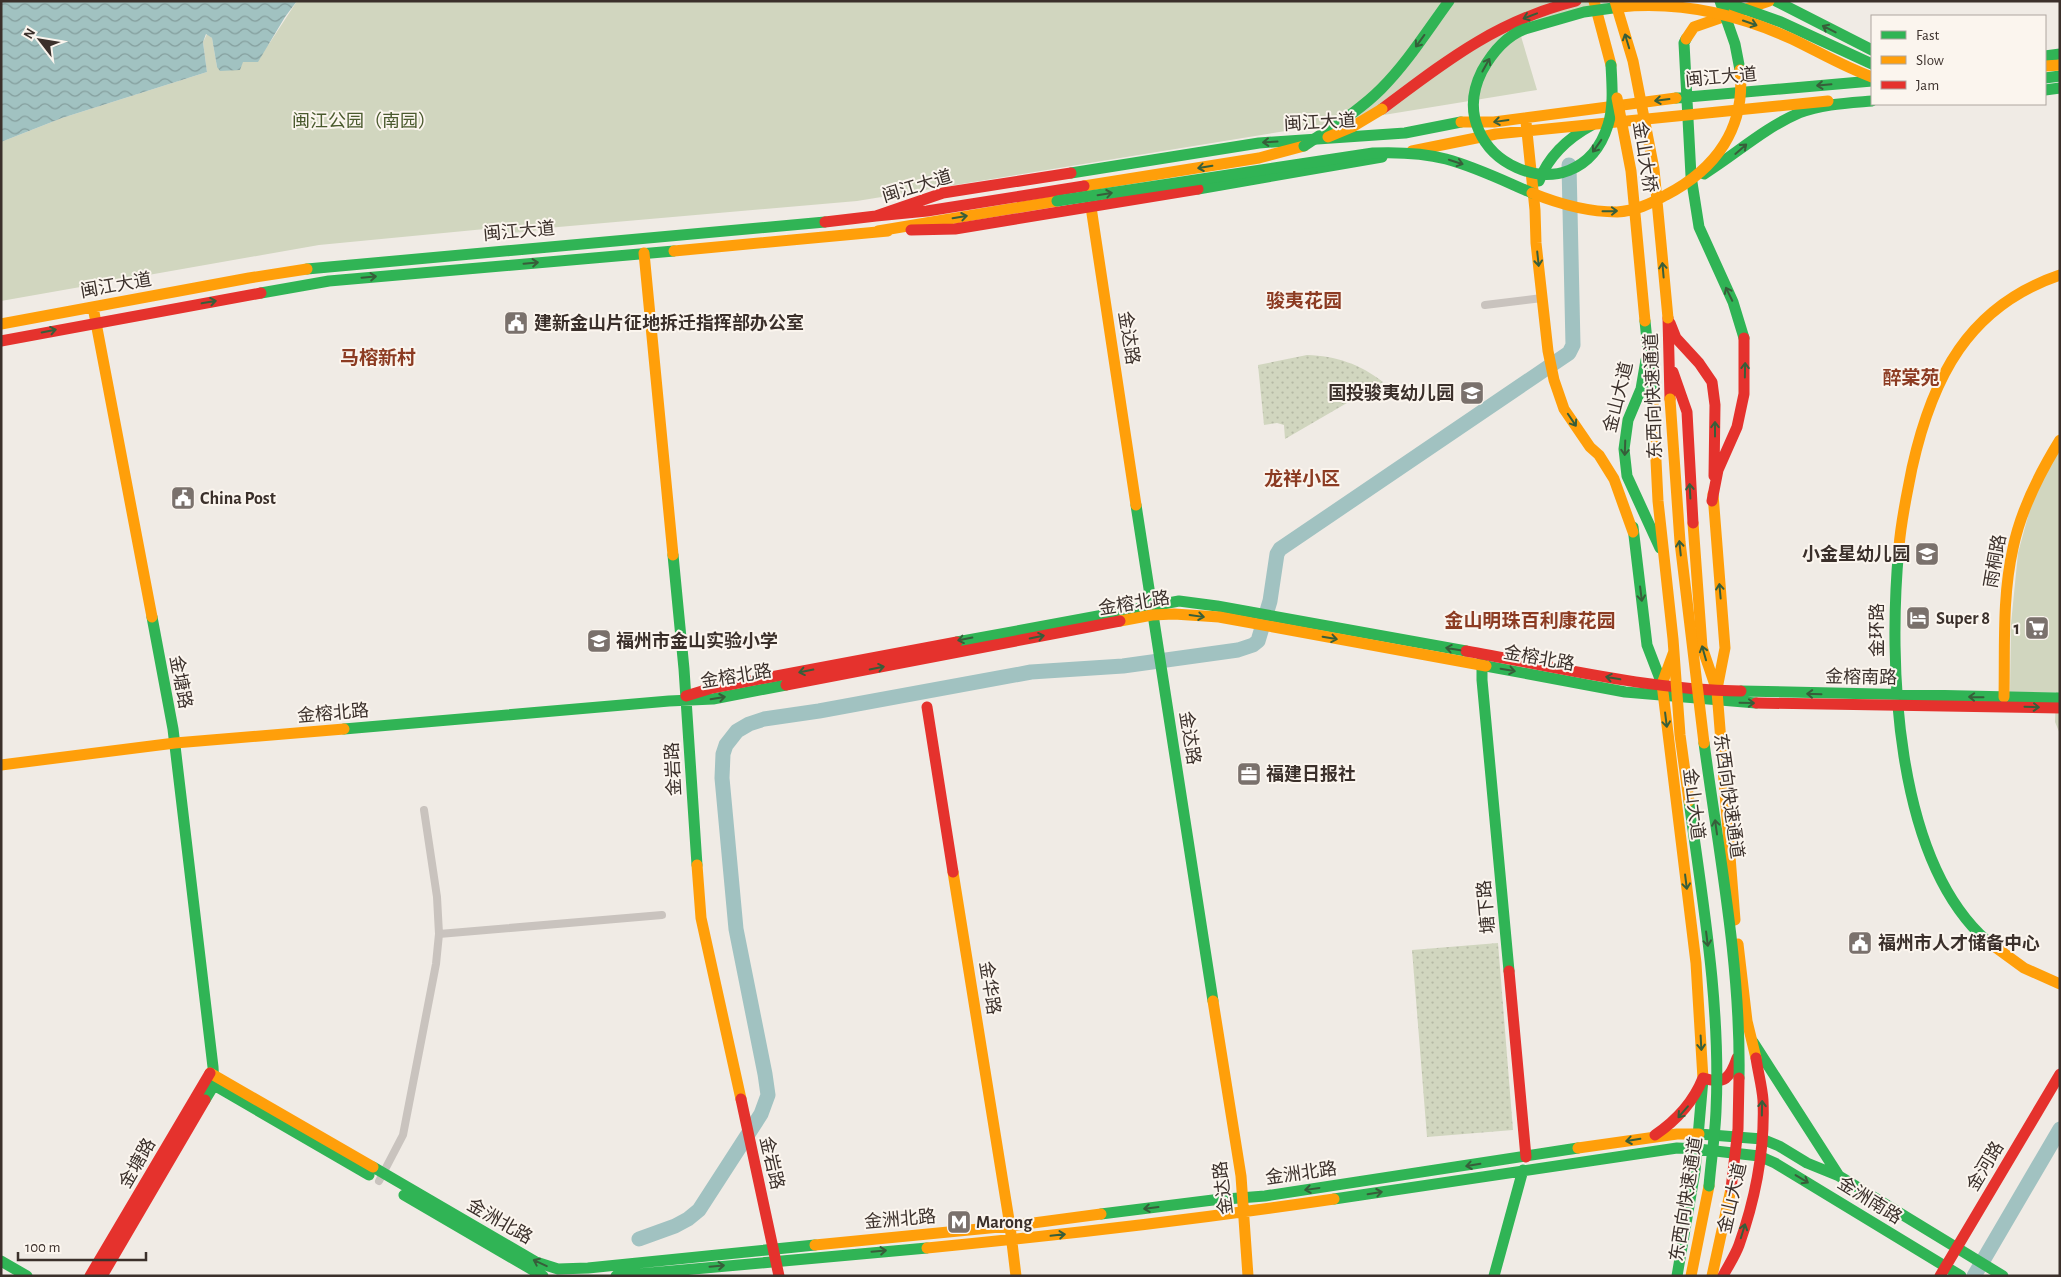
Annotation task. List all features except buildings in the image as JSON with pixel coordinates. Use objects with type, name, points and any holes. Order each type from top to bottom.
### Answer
[{"type":"main road","points":[[1304,146],[1358,109],[1380,90],[1403,64],[1449,1]]},
{"type":"main road","points":[[878,231],[1259,158],[1304,146],[1352,127],[1382,109],[1457,52],[1496,29],[1561,4],[1576,1]]},
{"type":"main road","name":"金山大桥","points":[[1594,1],[1611,65],[1631,171],[1645,321]]},
{"type":"main road","name":"金山大桥","points":[[1615,1],[1633,61],[1654,169],[1668,318]]},
{"type":"main road","points":[[1721,1],[1781,22],[1871,64]]},
{"type":"main road","points":[[1701,175],[1719,152],[1736,119],[1741,76],[1736,42],[1721,1]]},
{"type":"main road","points":[[1712,501],[1718,470],[1737,428],[1744,394],[1745,340],[1741,322],[1733,302],[1699,227],[1691,176],[1684,42],[1694,27],[1769,1]]},
{"type":"main road","points":[[1776,1],[1871,49]]},
{"type":"main road","points":[[1611,65],[1612,111],[1604,136],[1588,159],[1563,174],[1537,176],[1514,167],[1492,152],[1479,132],[1474,104],[1479,78],[1493,52],[1516,33],[1562,16],[1612,7],[1664,5],[1719,13],[1776,32],[1871,77]]},
{"type":"main road","points":[[2046,56],[2060,54]]},
{"type":"main road","points":[[2046,66],[2060,64]]},
{"type":"main road","points":[[2046,78],[2060,76]]},
{"type":"main road","name":"闽江大道","points":[[1,324],[249,278],[329,266],[800,225],[876,216],[943,193],[1259,143],[1405,133],[1440,125],[1473,121],[1494,122],[1687,97],[1871,81]]},
{"type":"main road","points":[[2046,90],[2060,88]]},
{"type":"main road","points":[[876,216],[1056,196],[1363,153],[1399,152],[1444,158],[1486,172],[1535,194],[1574,207],[1609,212],[1644,206],[1730,158],[1750,141],[1800,113],[1830,105],[1871,99]]},
{"type":"main road","name":"闽江大道","points":[[1,341],[95,322],[321,282],[761,244],[878,231],[955,229],[1306,171],[1489,135],[1526,130],[1871,99]]},
{"type":"main road","points":[[1525,117],[1542,298],[1548,351],[1554,380],[1564,409],[1614,479],[1633,532]]},
{"type":"main road","points":[[1535,210],[1538,183],[1546,166],[1573,136],[1594,124]]},
{"type":"main road","name":"金达路","points":[[1091,207],[1243,1198],[1248,1276]]},
{"type":"main road","name":"金岩路","points":[[644,253],[686,698],[701,918],[780,1276]]},
{"type":"main road","name":"金环路","points":[[2060,275],[2032,286],[2003,305],[1980,324],[1956,351],[1932,398],[1910,476],[1900,535],[1894,612],[1895,675],[1908,773],[1929,857],[1946,891],[1973,929],[1994,949],[2021,967],[2060,984]]},
{"type":"main road","name":"金塘路","points":[[93,306],[175,743],[211,1076],[102,1276]]},
{"type":"main road","points":[[1668,318],[1676,338],[1699,363],[1712,382],[1715,405],[1712,501],[1725,648],[1717,696]]},
{"type":"main road","name":"东西向快速通道","points":[[1668,318],[1675,500],[1690,638],[1731,942],[1738,1034],[1740,1110],[1731,1189],[1712,1276]]},
{"type":"main road","name":"东西向快速通道","points":[[1645,321],[1658,501],[1674,639],[1680,735],[1708,944],[1715,1035],[1716,1110],[1709,1186],[1691,1276]]},
{"type":"main road","name":"金山大道","points":[[1647,350],[1641,389],[1628,420],[1624,449],[1627,476],[1641,509],[1659,541],[1670,581],[1676,645],[1662,684],[1696,963],[1703,1078],[1698,1148],[1678,1276]]},
{"type":"main road","name":"金山大道","points":[[1669,353],[1676,384],[1687,412],[1691,501],[1702,647],[1717,696],[1731,886],[1747,1021],[1753,1042],[1762,1099],[1762,1139],[1744,1228],[1738,1247],[1723,1276]]},
{"type":"main road","name":"雨桐路","points":[[2004,697],[2007,584],[2012,553],[2030,495],[2060,440]]},
{"type":"main road","points":[[1627,476],[1647,645],[1662,684]]},
{"type":"main road","name":"金榕北路","points":[[1,765],[175,743],[669,701],[686,698],[712,688],[1152,610],[1254,618],[1482,660],[1625,692],[1663,697]]},
{"type":"main road","name":"金榕北路","points":[[1482,660],[1662,684]]},
{"type":"main road","name":"塘下路","points":[[1482,660],[1526,1157]]},
{"type":"main road","name":"金榕南路","points":[[1662,684],[1717,696]]},
{"type":"main road","name":"金榕南路","points":[[1663,697],[1717,696],[1898,701],[2059,708]]},
{"type":"main road","name":"金榕南路","points":[[1898,701],[2004,697],[2059,708]]},
{"type":"main road","name":"金华路","points":[[927,707],[1010,1226],[1016,1276]]},
{"type":"main road","points":[[1652,1137],[1671,1124],[1685,1110],[1698,1090],[1703,1078],[1719,1082],[1728,1079],[1734,1070],[1747,1021]]},
{"type":"main road","points":[[1753,1042],[1839,1176]]},
{"type":"main road","name":"金河路","points":[[1943,1271],[2060,1074]]},
{"type":"main road","name":"金塘路","points":[[90,1276],[211,1076]]},
{"type":"main road","name":"金洲北路","points":[[211,1076],[543,1276]]},
{"type":"main road","name":"金洲北路","points":[[616,1276],[774,1254],[1265,1196],[1677,1134],[1762,1139]]},
{"type":"main road","name":"金洲南路","points":[[1762,1139],[1779,1146],[1807,1163],[1839,1176],[2003,1276]]},
{"type":"main road","name":"金洲北路","points":[[381,1177],[536,1262],[565,1272],[588,1268],[774,1254],[1012,1240],[1244,1213],[1677,1148],[1698,1148],[1759,1156]]},
{"type":"main road","name":"金洲南路","points":[[1759,1156],[1804,1180],[1943,1271],[1960,1276]]},
{"type":"main road","points":[[1494,1276],[1523,1170]]},
{"type":"main road","points":[[1,1261],[27,1276]]},
{"type":"street","points":[[1485,305],[1542,298]]},
{"type":"street","points":[[381,1177],[403,1135],[435,974],[439,934],[437,897],[424,810]]},
{"type":"street","points":[[439,934],[662,915]]},
{"type":"green space","name":"闽江公园（南园）","points":[[297,1],[1613,1],[1520,33],[1537,90],[857,201],[547,228],[524,232],[508,233],[485,229],[319,245],[1,301],[1,142],[62,118],[207,72],[203,42],[207,34],[212,38],[217,67],[243,62],[269,44]]},
{"type":"green space","points":[[1307,355],[1328,357],[1347,362],[1366,370],[1383,382],[1285,439],[1284,425],[1277,423],[1264,425],[1258,365]]},
{"type":"green space","points":[[2060,447],[2060,734],[2055,722],[2056,692],[2010,692],[2011,624],[2018,553],[2033,498]]},
{"type":"green space","points":[[1498,943],[1513,1130],[1427,1137],[1412,950]]},
{"type":"water","points":[[1,1],[297,1],[258,62],[243,62],[240,70],[220,71],[217,67],[212,38],[206,34],[203,42],[207,72],[62,118],[1,142]]},
{"type":"waterway","points":[[639,1239],[675,1226],[699,1210],[761,1114],[768,1095],[736,929],[722,778],[723,754],[726,745],[737,731],[749,724],[764,719],[819,711],[1031,672],[1123,666],[1238,650],[1253,645],[1258,641],[1270,601],[1277,554],[1280,549],[1569,353],[1573,345],[1569,165]]},
{"type":"waterway","points":[[1974,1276],[2060,1129]]},
{"type":"traffic: fast","points":[[1304,146],[1353,112],[1381,89],[1408,58],[1449,1]]},
{"type":"traffic: fast","points":[[1720,1],[1735,44],[1740,70]]},
{"type":"traffic: fast","points":[[1722,1],[1781,22],[1871,64]]},
{"type":"traffic: fast","points":[[1776,1],[1871,49]]},
{"type":"traffic: fast","points":[[1611,65],[1612,103],[1608,125],[1592,154],[1569,170],[1543,174],[1517,168],[1494,153],[1479,130],[1474,103],[1482,71],[1490,58],[1506,41],[1525,29],[1584,12],[1620,7]]},
{"type":"traffic: fast","points":[[1686,39],[1684,43],[1691,176],[1699,227],[1733,302],[1744,338]]},
{"type":"traffic: fast","points":[[2046,56],[2060,54]]},
{"type":"traffic: fast","points":[[2046,78],[2060,76]]},
{"type":"traffic: fast","points":[[1676,98],[1871,81]]},
{"type":"traffic: fast","points":[[2046,90],[2060,88]]},
{"type":"traffic: fast","points":[[1704,174],[1762,134],[1799,113],[1844,103],[1871,101]]},
{"type":"traffic: fast","points":[[1071,173],[1259,143],[1405,133],[1461,122]]},
{"type":"traffic: fast","points":[[1539,181],[1548,163],[1560,148],[1592,125]]},
{"type":"traffic: fast","points":[[1057,201],[1373,153],[1419,154],[1446,159],[1479,170],[1532,193]]},
{"type":"traffic: fast","points":[[1198,189],[1382,157]]},
{"type":"traffic: fast","points":[[307,269],[825,222]]},
{"type":"traffic: fast","points":[[261,293],[329,281],[674,251]]},
{"type":"traffic: fast","points":[[1645,321],[1653,400]]},
{"type":"traffic: fast","points":[[1646,360],[1641,389],[1628,420],[1624,449],[1627,476],[1660,548]]},
{"type":"traffic: fast","points":[[1136,505],[1213,1001]]},
{"type":"traffic: fast","points":[[1633,527],[1647,645],[1662,684]]},
{"type":"traffic: fast","points":[[1899,547],[1895,646],[1897,701],[1904,756],[1915,811],[1932,861],[1956,905],[1987,941]]},
{"type":"traffic: fast","points":[[673,555],[684,669],[697,865]]},
{"type":"traffic: fast","points":[[957,642],[1179,601],[1217,606],[1466,651]]},
{"type":"traffic: fast","points":[[152,617],[173,729],[213,1067],[214,1085],[205,1100]]},
{"type":"traffic: fast","points":[[1482,659],[1482,680],[1509,971]]},
{"type":"traffic: fast","points":[[1486,666],[1625,692],[1756,703]]},
{"type":"traffic: fast","points":[[344,729],[669,701],[713,699],[786,685]]},
{"type":"traffic: fast","points":[[1741,691],[2060,698]]},
{"type":"traffic: fast","points":[[1704,743],[1733,952],[1739,1036],[1739,1078]]},
{"type":"traffic: fast","points":[[1689,801],[1710,955],[1716,1033],[1716,1111],[1709,1186]]},
{"type":"traffic: fast","points":[[1753,1042],[1839,1176]]},
{"type":"traffic: fast","points":[[1677,1276],[1695,1171],[1703,1079]]},
{"type":"traffic: fast","points":[[207,1081],[369,1175]]},
{"type":"traffic: fast","points":[[1699,1134],[1762,1139],[1779,1146],[1807,1163],[1839,1176],[2003,1276]]},
{"type":"traffic: fast","points":[[1101,1214],[1213,1200],[1265,1196],[1578,1148]]},
{"type":"traffic: fast","points":[[1334,1199],[1677,1148],[1698,1149]]},
{"type":"traffic: fast","points":[[1698,1149],[1759,1156],[1775,1163],[1961,1276]]},
{"type":"traffic: fast","points":[[373,1167],[536,1262],[558,1269],[588,1268],[815,1245]]},
{"type":"traffic: fast","points":[[1494,1276],[1523,1170]]},
{"type":"traffic: fast","points":[[404,1195],[543,1276]]},
{"type":"traffic: fast","points":[[616,1276],[927,1248]]},
{"type":"traffic: fast","points":[[1,1261],[27,1276]]},
{"type":"traffic: slow","points":[[1594,1],[1611,65]]},
{"type":"traffic: slow","points":[[1615,1],[1633,61],[1654,169],[1668,318]]},
{"type":"traffic: slow","points":[[1686,39],[1694,27],[1769,1]]},
{"type":"traffic: slow","points":[[1620,7],[1664,6],[1708,11],[1729,16],[1771,30],[1871,77]]},
{"type":"traffic: slow","points":[[2046,66],[2060,65]]},
{"type":"traffic: slow","points":[[1532,193],[1573,207],[1617,212],[1636,209],[1684,185],[1700,173],[1713,159],[1724,144],[1732,128],[1738,110],[1741,91],[1740,70]]},
{"type":"traffic: slow","points":[[1617,98],[1631,171],[1645,321]]},
{"type":"traffic: slow","points":[[1461,122],[1494,122],[1676,98]]},
{"type":"traffic: slow","points":[[1412,151],[1496,134],[1828,101]]},
{"type":"traffic: slow","points":[[1328,137],[1352,127],[1382,109]]},
{"type":"traffic: slow","points":[[1526,122],[1535,210],[1536,243],[1548,351],[1554,380],[1564,409],[1590,447],[1599,455],[1614,479],[1633,532]]},
{"type":"traffic: slow","points":[[1084,186],[1259,158],[1304,146]]},
{"type":"traffic: slow","points":[[878,231],[1057,201]]},
{"type":"traffic: slow","points":[[1091,207],[1136,505]]},
{"type":"traffic: slow","points":[[674,251],[888,231]]},
{"type":"traffic: slow","points":[[644,253],[673,555]]},
{"type":"traffic: slow","points":[[1,324],[307,269]]},
{"type":"traffic: slow","points":[[1899,547],[1906,497],[1920,435],[1943,376],[1959,349],[1978,326],[2001,306],[2028,289],[2060,275]]},
{"type":"traffic: slow","points":[[93,307],[152,617]]},
{"type":"traffic: slow","points":[[1670,399],[1680,542],[1704,743]]},
{"type":"traffic: slow","points":[[1653,400],[1658,501],[1673,639],[1680,735],[1689,801]]},
{"type":"traffic: slow","points":[[2004,697],[2004,641],[2009,566],[2021,519],[2032,492],[2060,440]]},
{"type":"traffic: slow","points":[[1713,494],[1725,648],[1717,689]]},
{"type":"traffic: slow","points":[[1693,523],[1702,647],[1717,691],[1735,920]]},
{"type":"traffic: slow","points":[[1120,621],[1152,615],[1174,614],[1219,617],[1486,666]]},
{"type":"traffic: slow","points":[[1673,654],[1662,684],[1696,963],[1703,1079]]},
{"type":"traffic: slow","points":[[1,765],[175,743],[344,729]]},
{"type":"traffic: slow","points":[[697,865],[701,918],[741,1099]]},
{"type":"traffic: slow","points":[[953,872],[1010,1226],[1016,1276]]},
{"type":"traffic: slow","points":[[1987,941],[2024,968],[2060,984]]},
{"type":"traffic: slow","points":[[1738,944],[1747,1021],[1756,1058]]},
{"type":"traffic: slow","points":[[1213,1001],[1241,1176],[1248,1276]]},
{"type":"traffic: slow","points":[[210,1073],[373,1167]]},
{"type":"traffic: slow","points":[[1578,1148],[1677,1134],[1699,1134]]},
{"type":"traffic: slow","points":[[1691,1276],[1709,1186]]},
{"type":"traffic: slow","points":[[1712,1276],[1731,1189]]},
{"type":"traffic: slow","points":[[927,1248],[1131,1226],[1334,1199]]},
{"type":"traffic: slow","points":[[815,1245],[1010,1226],[1101,1214]]},
{"type":"traffic: jam","points":[[1382,109],[1450,59],[1496,31],[1547,9],[1576,1]]},
{"type":"traffic: jam","points":[[825,222],[876,216],[943,193],[1071,173]]},
{"type":"traffic: jam","points":[[876,216],[927,211],[1084,186]]},
{"type":"traffic: jam","points":[[911,230],[955,229],[1198,189]]},
{"type":"traffic: jam","points":[[1,341],[261,293]]},
{"type":"traffic: jam","points":[[1668,318],[1670,399]]},
{"type":"traffic: jam","points":[[1670,323],[1676,338],[1699,363],[1712,382],[1715,405],[1714,476]]},
{"type":"traffic: jam","points":[[1712,501],[1718,470],[1737,427],[1744,394],[1744,338]]},
{"type":"traffic: jam","points":[[1673,372],[1687,412],[1693,523]]},
{"type":"traffic: jam","points":[[786,685],[1120,621]]},
{"type":"traffic: jam","points":[[686,696],[712,688],[957,642]]},
{"type":"traffic: jam","points":[[1466,651],[1672,687],[1741,691]]},
{"type":"traffic: jam","points":[[1756,703],[2060,708]]},
{"type":"traffic: jam","points":[[927,707],[953,872]]},
{"type":"traffic: jam","points":[[1509,971],[1526,1157]]},
{"type":"traffic: jam","points":[[1655,1135],[1684,1110],[1703,1078],[1717,1081],[1726,1078],[1732,1071],[1737,1058]]},
{"type":"traffic: jam","points":[[1723,1276],[1739,1245],[1745,1228],[1761,1155],[1763,1100],[1756,1058]]},
{"type":"traffic: jam","points":[[90,1276],[210,1073]]},
{"type":"traffic: jam","points":[[1940,1276],[2060,1074]]},
{"type":"traffic: jam","points":[[1731,1189],[1738,1129],[1739,1078]]},
{"type":"traffic: jam","points":[[741,1099],[779,1276]]},
{"type":"traffic: jam","points":[[102,1276],[205,1100]]},
{"type":"place","name":"建新金山片征地拆迁指挥部办公室","points":[[516,323]]},
{"type":"place","name":"国投骏夷幼儿园","points":[[1472,393]]},
{"type":"place","name":"China Post","points":[[183,498]]},
{"type":"place","name":"小金星幼儿园","points":[[1927,554]]},
{"type":"place","name":"Super 8","points":[[1918,618]]},
{"type":"place","name":"1","points":[[2037,628]]},
{"type":"place","name":"福州市金山实验小学","points":[[599,641]]},
{"type":"place","name":"福建日报社","points":[[1249,774]]},
{"type":"place","name":"福州市人才储备中心","points":[[1860,943]]},
{"type":"place","name":"Marong","points":[[959,1222]]},
{"type":"district","name":"骏夷花园","points":[[1304,300]]},
{"type":"district","name":"马榕新村","points":[[378,357]]},
{"type":"district","name":"醉棠苑","points":[[1911,377]]},
{"type":"district","name":"龙祥小区","points":[[1302,478]]},
{"type":"district","name":"金山明珠百利康花园","points":[[1530,620]]}]
